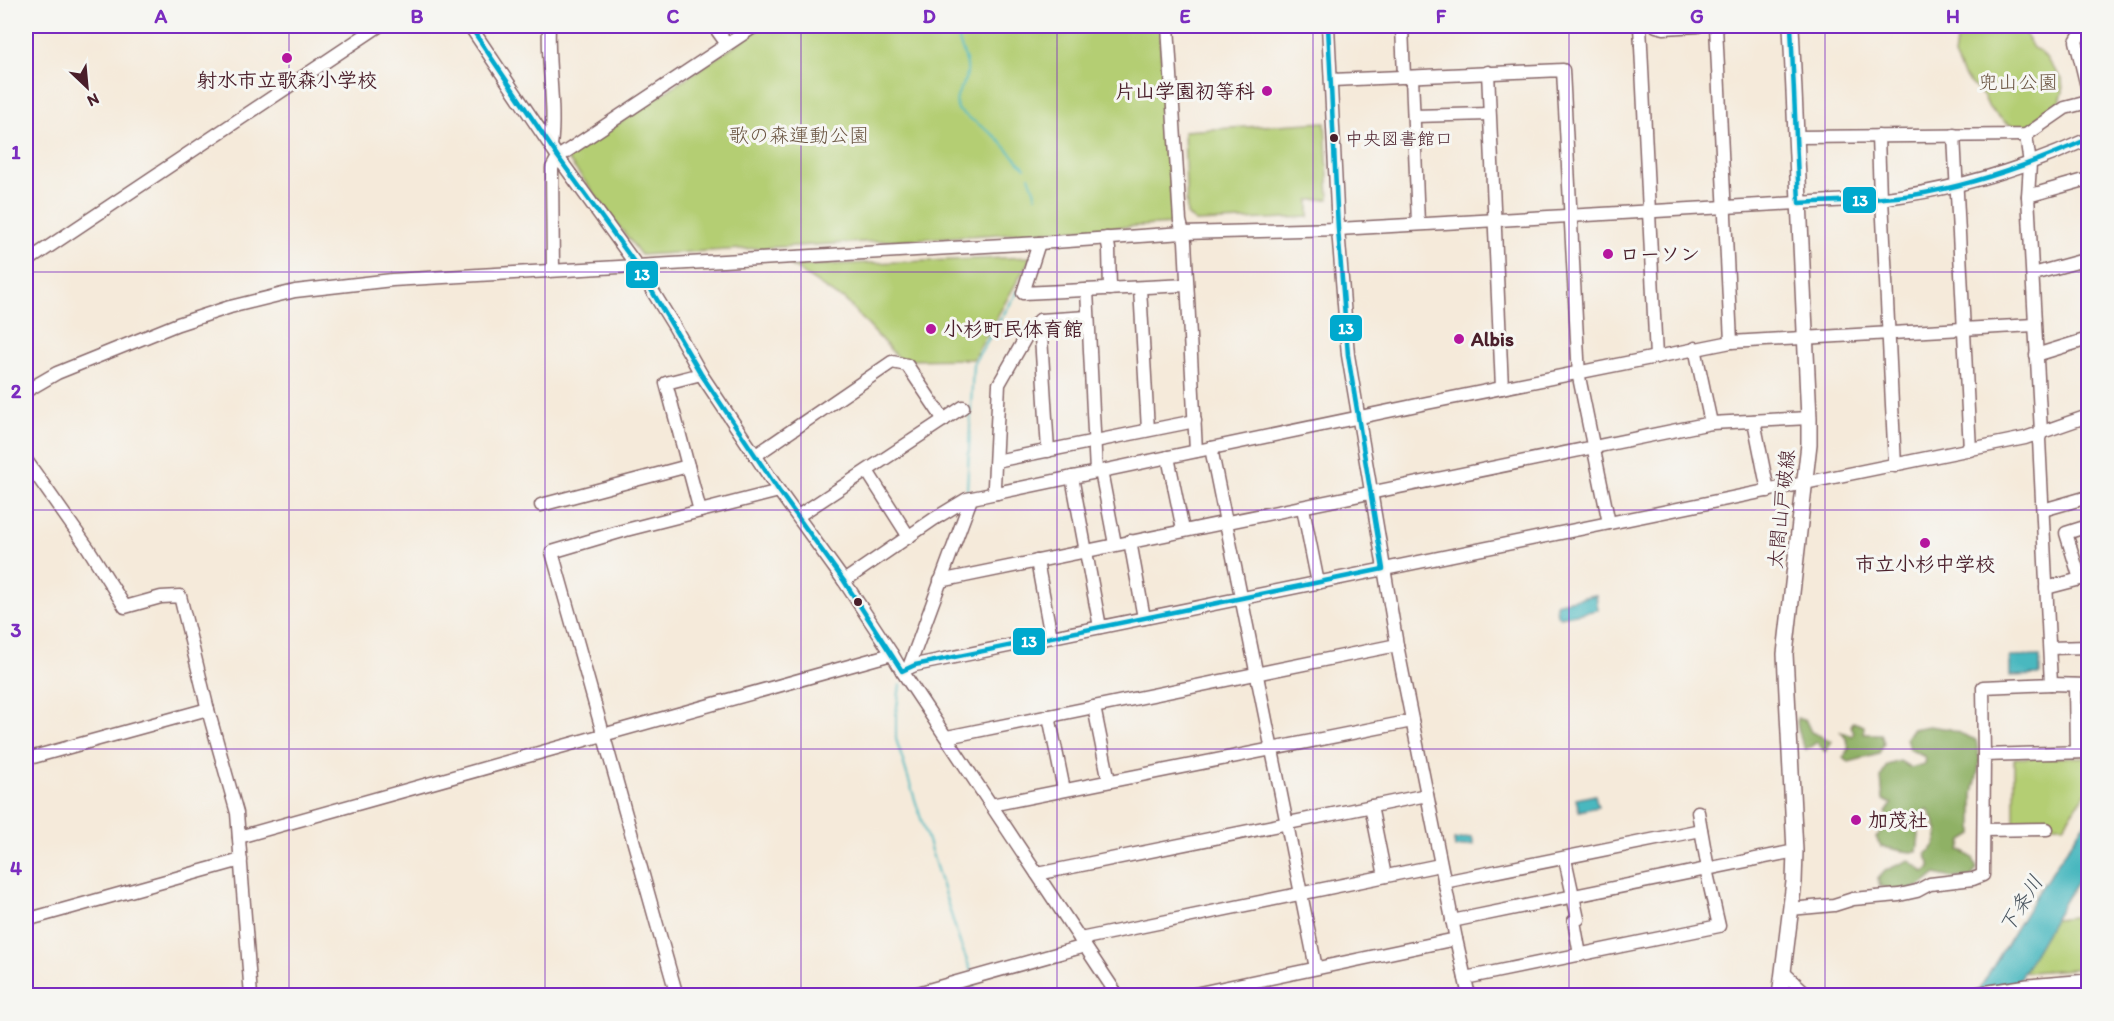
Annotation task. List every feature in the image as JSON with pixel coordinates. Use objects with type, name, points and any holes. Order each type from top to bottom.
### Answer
[{"type":"main road","name":"太閤山戸破線","points":[[1780,996],[1794,882],[1795,851],[1785,654],[1809,418],[1791,26]]},
{"type":"main road","points":[[1970,996],[2019,988],[2088,982]]},
{"type":"street","points":[[26,262],[379,26]]},
{"type":"street","points":[[470,26],[637,266],[701,374],[892,654],[905,669],[947,737],[1117,995]]},
{"type":"street","points":[[549,26],[548,45],[555,151],[552,168],[553,270]]},
{"type":"street","points":[[714,26],[727,44]]},
{"type":"street","points":[[555,151],[755,26]]},
{"type":"street","points":[[1168,26],[1180,221],[1187,285],[1196,451]]},
{"type":"street","points":[[1328,26],[1338,229],[1348,355],[1397,645],[1440,865],[1470,996]]},
{"type":"street","points":[[1402,26],[1414,116],[1418,223]]},
{"type":"street","points":[[1640,26],[1656,357]]},
{"type":"street","points":[[1656,26],[1664,28],[1698,26]]},
{"type":"street","points":[[1716,26],[1731,342]]},
{"type":"street","points":[[2085,26],[2076,41],[2088,91]]},
{"type":"street","points":[[1332,80],[1563,70],[1579,377],[1609,523]]},
{"type":"street","points":[[1488,72],[1502,388]]},
{"type":"street","points":[[1797,137],[2025,135],[2065,108],[2088,102]]},
{"type":"street","points":[[1414,116],[1489,114]]},
{"type":"street","points":[[1954,135],[1970,450]]},
{"type":"street","points":[[2025,135],[2030,164],[2028,196],[2041,432],[2038,439],[2052,684]]},
{"type":"street","points":[[1878,136],[1895,466]]},
{"type":"street","points":[[26,391],[57,373],[178,324],[230,307],[295,291],[392,280],[1183,233],[1338,229],[1881,198],[1917,194],[1980,181],[2030,164],[2088,139]]},
{"type":"street","points":[[2028,196],[2088,179]]},
{"type":"street","points":[[1107,238],[1110,289]]},
{"type":"street","points":[[1039,243],[1023,293],[1187,285]]},
{"type":"street","points":[[2033,274],[2088,259]]},
{"type":"street","points":[[1140,288],[1148,430]]},
{"type":"street","points":[[1087,290],[1094,441],[1115,544]]},
{"type":"street","points":[[997,493],[994,486],[999,384],[1031,328],[1040,320],[1088,318]]},
{"type":"street","points":[[1040,320],[1048,451]]},
{"type":"street","points":[[844,581],[934,519],[971,499],[1099,471],[1731,342],[2034,325]]},
{"type":"street","points":[[2036,355],[2088,339]]},
{"type":"street","points":[[1695,348],[1711,423]]},
{"type":"street","points":[[756,455],[892,362],[907,365],[944,420]]},
{"type":"street","points":[[700,511],[666,383],[701,374]]},
{"type":"street","points":[[798,516],[963,407]]},
{"type":"street","points":[[905,669],[1051,637],[1970,450],[2025,438],[2088,416]]},
{"type":"street","points":[[940,581],[1711,423],[1809,418]]},
{"type":"street","points":[[1754,421],[1768,491]]},
{"type":"street","points":[[996,461],[1195,422]]},
{"type":"street","points":[[1211,448],[1316,968]]},
{"type":"street","points":[[1168,457],[1183,530]]},
{"type":"street","points":[[26,460],[88,548],[125,607],[161,597],[180,596],[237,813],[251,996]]},
{"type":"street","points":[[541,505],[688,466]]},
{"type":"street","points":[[867,471],[909,537]]},
{"type":"street","points":[[1072,477],[1100,627]]},
{"type":"street","points":[[677,996],[552,552],[779,490]]},
{"type":"street","points":[[2043,510],[2088,497]]},
{"type":"street","points":[[905,669],[971,499]]},
{"type":"street","points":[[1303,508],[1318,583]]},
{"type":"street","points":[[2046,588],[2084,578],[2066,533],[2088,526]]},
{"type":"street","points":[[1130,541],[1144,618]]},
{"type":"street","points":[[1037,561],[1051,637]]},
{"type":"street","points":[[947,737],[1397,645]]},
{"type":"street","points":[[2050,648],[2088,647]]},
{"type":"street","points":[[239,837],[892,654]]},
{"type":"street","points":[[1984,755],[2082,752],[2075,685]]},
{"type":"street","points":[[1791,909],[1834,905],[1853,898],[1899,895],[1917,891],[1930,884],[1973,879],[1983,875],[1983,687],[2088,685]]},
{"type":"street","points":[[1094,707],[1109,781]]},
{"type":"street","points":[[26,759],[208,709]]},
{"type":"street","points":[[1049,716],[1064,790]]},
{"type":"street","points":[[992,805],[1412,721]]},
{"type":"street","points":[[1037,874],[1427,795]]},
{"type":"street","points":[[1371,806],[1385,876]]},
{"type":"street","points":[[1466,978],[1719,926],[1698,812]]},
{"type":"street","points":[[1984,830],[2047,829]]},
{"type":"street","points":[[1444,882],[1701,830]]},
{"type":"street","points":[[1452,921],[1795,851]]},
{"type":"street","points":[[1565,859],[1578,919],[1574,921],[1580,955]]},
{"type":"street","points":[[26,920],[241,860]]},
{"type":"street","points":[[907,996],[1082,943],[1301,893],[1440,865]]},
{"type":"street","points":[[1185,996],[1456,939]]},
{"type":"street","points":[[1783,972],[1809,996]]},
{"type":"green space","name":"歌の森運動公園","points":[[764,26],[1159,26],[1173,224],[641,255],[567,158]]},
{"type":"green space","name":"兜山公園","points":[[1967,26],[2021,26],[2033,48],[2040,51],[2062,79],[2063,92],[2059,105],[2025,131],[2005,122],[1989,108],[1984,97],[1963,75],[1954,56],[1957,35]]},
{"type":"green space","points":[[1325,122],[1329,199],[1309,200],[1309,217],[1196,222],[1187,215],[1184,131]]},
{"type":"green space","name":"小杉町民体育館","points":[[1031,257],[973,359],[900,360],[844,299],[792,266]]},
{"type":"green space","points":[[1797,718],[1806,721],[1811,732],[1832,741],[1825,752],[1817,742],[1806,750],[1802,743]]},
{"type":"green space","points":[[1853,722],[1864,726],[1864,734],[1881,734],[1884,743],[1879,754],[1849,762],[1843,758],[1849,749],[1847,740],[1841,732],[1852,736]]},
{"type":"green space","points":[[1929,726],[1950,729],[1976,740],[1980,762],[1973,794],[1973,834],[1963,840],[1960,850],[1973,858],[1977,869],[1971,877],[1952,878],[1936,874],[1921,886],[1901,892],[1880,886],[1878,879],[1886,870],[1909,860],[1924,872],[1930,868],[1926,854],[1936,843],[1937,827],[1928,809],[1916,816],[1919,835],[1917,852],[1881,847],[1876,837],[1889,824],[1886,813],[1892,804],[1883,800],[1881,777],[1887,765],[1900,761],[1911,768],[1924,764],[1925,757],[1909,749],[1906,738],[1912,729]]},
{"type":"green space","points":[[2088,757],[2088,790],[2064,825],[2014,826],[2014,758]]},
{"type":"green space","points":[[2088,915],[2088,968],[2015,973],[2048,920]]},
{"type":"water","points":[[1596,595],[1598,610],[1560,617],[1557,615],[1556,605],[1559,602]]},
{"type":"water","points":[[2040,656],[2040,675],[2010,676],[2010,657]]},
{"type":"water","points":[[1595,795],[1598,807],[1579,811],[1576,799]]},
{"type":"water","points":[[2088,818],[2088,866],[2067,897],[2010,995],[1975,996],[2037,894]]},
{"type":"water","points":[[1472,837],[1474,845],[1455,848],[1454,840]]},
{"type":"waterway","points":[[959,26],[959,40],[966,60],[967,73],[957,95],[958,110],[995,136],[1025,168]]},
{"type":"waterway","points":[[1029,176],[1036,196]]},
{"type":"waterway","points":[[967,491],[973,364],[1018,291]]},
{"type":"waterway","points":[[900,685],[896,714],[896,739],[960,943],[971,971]]},
{"type":"waterway","points":[[973,982],[977,996]]},
{"type":"transit line","name":"13","points":[[470,26],[558,157],[637,266],[701,374],[779,491],[844,581],[902,671],[915,665],[1383,569],[1348,355],[1338,229],[1328,26]]},
{"type":"transit line","name":"13","points":[[1791,26],[1799,203],[1885,198],[1936,191],[2002,173],[2088,139]]},
{"type":"place","name":"射水市立歌森小学校","points":[[287,58]]},
{"type":"place","name":"片山学園初等科","points":[[1267,91]]},
{"type":"place","name":"中央図書館口","points":[[1334,138]]},
{"type":"place","name":"ローソン","points":[[1608,254]]},
{"type":"place","name":"小杉町民体育館","points":[[931,329]]},
{"type":"place","name":"Albis","points":[[1459,339]]},
{"type":"place","name":"市立小杉中学校","points":[[1925,543]]},
{"type":"place","name":"加茂社","points":[[1856,820]]},
{"type":"water label","name":"下条川","points":[[2021,904]]}]
